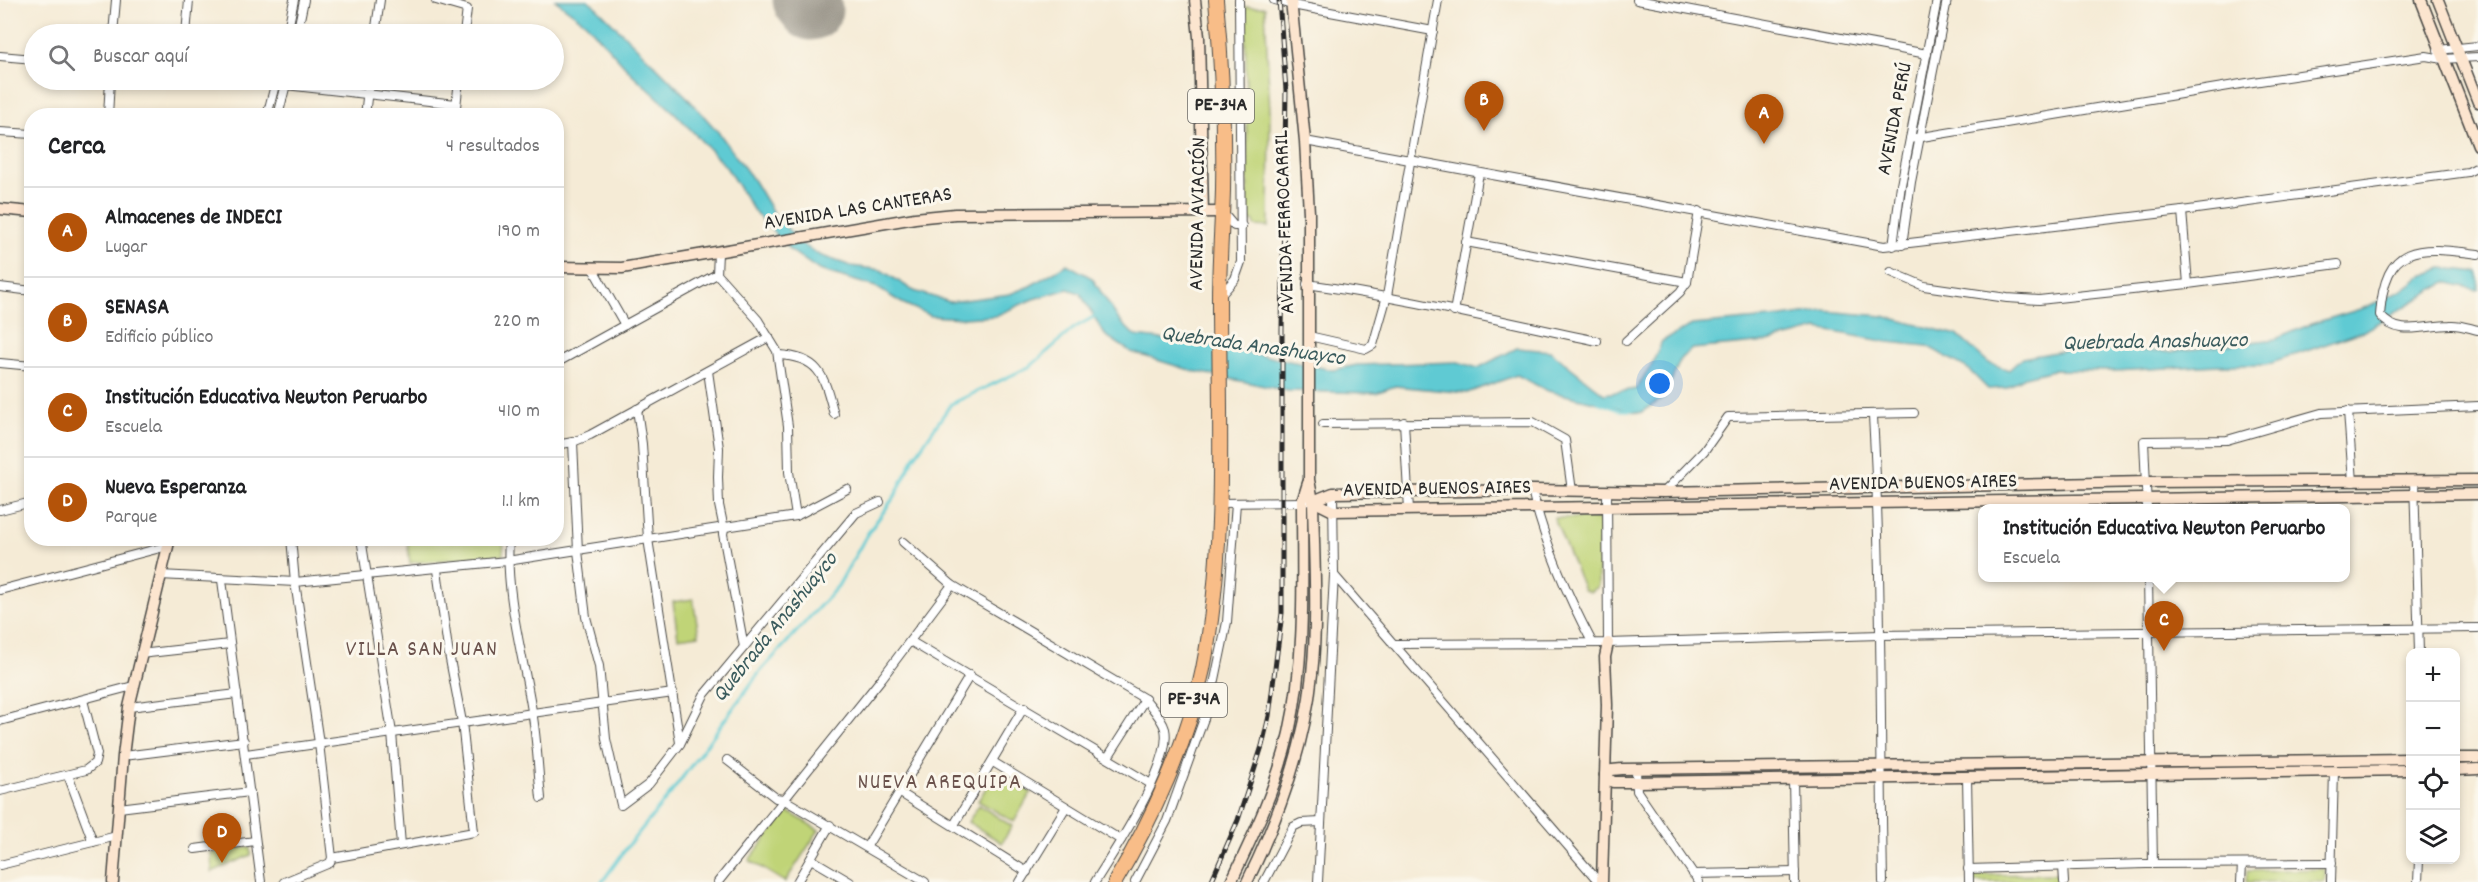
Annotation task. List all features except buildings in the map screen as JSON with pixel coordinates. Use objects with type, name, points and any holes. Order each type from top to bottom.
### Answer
[{"type":"highway","name":"AVENIDA AVIACIÓN","points":[[1216,0],[1221,48],[1220,503]]},
{"type":"highway","name":"PE-34A","points":[[1115,882],[1159,798],[1179,747],[1203,670],[1215,590],[1220,503]]},
{"type":"street","points":[[114,24],[116,0]]},
{"type":"street","points":[[187,24],[189,0]]},
{"type":"street","points":[[289,24],[294,0]]},
{"type":"street","points":[[299,24],[304,0]]},
{"type":"street","points":[[376,24],[380,0]]},
{"type":"street","points":[[436,0],[467,9],[465,24]]},
{"type":"street","points":[[1195,0],[1199,37],[1203,212]]},
{"type":"street","points":[[1219,297],[1235,279],[1241,262],[1239,0]]},
{"type":"street","points":[[1274,0],[1433,31]]},
{"type":"street","points":[[1309,336],[1371,348],[1387,296],[1437,0]]},
{"type":"street","points":[[1637,0],[1927,54]]},
{"type":"street","name":"AVENIDA PERÚ","points":[[1902,245],[1915,138],[1936,0]]},
{"type":"street","name":"AVENIDA PERÚ","points":[[1893,246],[1894,231],[1947,0]]},
{"type":"street","points":[[2421,0],[2478,145]]},
{"type":"street","points":[[2438,0],[2478,102]]},
{"type":"street","name":"AVENIDA FERROCARRIL","points":[[1232,882],[1268,802],[1288,734],[1297,686],[1302,631],[1309,480],[1307,284],[1309,213],[1305,141],[1291,3]]},
{"type":"street","points":[[2459,53],[2478,46]]},
{"type":"street","points":[[1915,138],[2426,56],[2459,53],[2478,57]]},
{"type":"street","points":[[0,56],[24,58]]},
{"type":"street","points":[[108,108],[109,90]]},
{"type":"street","points":[[269,108],[274,90]]},
{"type":"street","points":[[280,108],[284,90]]},
{"type":"street","points":[[340,90],[456,104]]},
{"type":"street","points":[[366,108],[368,90]]},
{"type":"street","points":[[456,108],[458,90]]},
{"type":"street","points":[[0,132],[24,134]]},
{"type":"street","points":[[1305,141],[1884,246],[2182,211],[2468,172],[2478,167]]},
{"type":"street","points":[[1454,312],[1479,172]]},
{"type":"street","points":[[0,209],[24,211]]},
{"type":"street","points":[[1626,341],[1680,292],[1687,282],[1699,211]]},
{"type":"street","points":[[2182,211],[2188,284]]},
{"type":"street","points":[[1221,212],[1234,226],[1242,226]]},
{"type":"street","name":"AVENIDA LAS CANTERAS","points":[[564,267],[622,268],[915,218],[955,214],[1221,212]]},
{"type":"street","points":[[1466,242],[1687,282]]},
{"type":"street","points":[[2478,254],[2430,250],[2411,252],[2392,267],[2384,282],[2380,315],[2393,328],[2414,329],[2453,324],[2478,330]]},
{"type":"street","points":[[718,253],[717,274],[758,320],[774,343],[778,355],[788,426],[789,472],[796,516]]},
{"type":"street","points":[[1891,272],[1924,286],[2039,300],[2188,284],[2338,264]]},
{"type":"street","points":[[593,269],[625,325]]},
{"type":"street","points":[[564,359],[717,274]]},
{"type":"street","points":[[1307,284],[1387,296],[1597,341]]},
{"type":"street","points":[[0,287],[24,290]]},
{"type":"street","points":[[564,444],[573,442],[637,409],[768,336]]},
{"type":"street","points":[[778,355],[796,356],[816,367],[822,374],[834,414]]},
{"type":"street","points":[[0,363],[24,365]]},
{"type":"street","points":[[708,370],[719,448],[719,505],[744,646]]},
{"type":"street","points":[[2147,504],[2144,441],[2227,440],[2321,413],[2478,406]]},
{"type":"street","points":[[637,409],[642,444],[648,539],[680,744]]},
{"type":"street","points":[[2348,411],[2353,482]]},
{"type":"street","points":[[1664,492],[1704,451],[1728,417],[1872,416],[1914,413]]},
{"type":"street","points":[[1872,416],[1877,486],[1883,882]]},
{"type":"street","points":[[1404,422],[1409,510]]},
{"type":"street","points":[[1323,424],[1533,422],[1565,440],[1572,490]]},
{"type":"street","points":[[573,442],[578,550],[586,617],[598,666],[606,740],[621,805],[649,784],[680,744],[704,695],[856,513],[880,502]]},
{"type":"street","points":[[2414,480],[2419,648]]},
{"type":"street","name":"AVENIDA BUENOS AIRES","points":[[1308,502],[1333,492],[1572,490],[1664,492],[2147,482],[2478,480]]},
{"type":"street","points":[[160,575],[295,582],[437,570],[724,529],[796,516],[847,489]]},
{"type":"street","points":[[1532,490],[1554,564],[1592,642]]},
{"type":"street","points":[[1604,880],[1605,657],[1608,643],[1607,491]]},
{"type":"street","points":[[1318,882],[1334,575],[1333,492]]},
{"type":"street","name":"AVENIDA BUENOS AIRES","points":[[1308,502],[1333,511],[1877,504],[2147,504],[2478,494]]},
{"type":"street","points":[[1220,503],[1308,502]]},
{"type":"street","name":"AVENIDA FERROCARRIL","points":[[1248,882],[1282,802],[1302,736],[1308,707],[1315,636],[1308,502]]},
{"type":"street","points":[[1135,882],[1167,820],[1211,699],[1227,622],[1236,503]]},
{"type":"street","points":[[0,510],[24,504]]},
{"type":"street","points":[[903,542],[952,585],[1145,699],[1160,718],[1166,733],[1166,740],[1151,784],[1095,882]]},
{"type":"street","points":[[0,590],[155,546]]},
{"type":"street","points":[[113,882],[129,707],[168,546]]},
{"type":"street","points":[[284,882],[330,863],[332,858],[319,743],[292,546]]},
{"type":"street","points":[[362,546],[392,733],[401,845]]},
{"type":"street","points":[[508,546],[507,561],[532,712],[541,798]]},
{"type":"street","points":[[332,858],[474,832],[462,722],[448,649],[437,570]]},
{"type":"street","points":[[1334,575],[1604,880]]},
{"type":"street","points":[[222,579],[261,882]]},
{"type":"street","points":[[2148,582],[2153,864]]},
{"type":"street","points":[[718,882],[952,585]]},
{"type":"street","points":[[1393,644],[1608,643],[1880,635],[2478,628]]},
{"type":"street","points":[[910,641],[1151,784]]},
{"type":"street","points":[[140,654],[230,644]]},
{"type":"street","points":[[867,846],[970,675]]},
{"type":"street","points":[[0,721],[133,686]]},
{"type":"street","points":[[246,754],[603,701],[673,693]]},
{"type":"street","points":[[129,707],[237,694]]},
{"type":"street","points":[[1108,757],[1145,699]]},
{"type":"street","points":[[0,791],[86,770],[95,763],[97,754],[83,700]]},
{"type":"street","points":[[954,825],[1024,707]]},
{"type":"street","points":[[123,756],[244,741]]},
{"type":"street","points":[[2460,758],[2478,758]]},
{"type":"street","points":[[1605,776],[1613,782],[1793,779],[1881,772],[1967,777],[2406,759]]},
{"type":"street","points":[[728,760],[776,798],[783,799],[830,825],[925,882]]},
{"type":"street","points":[[993,762],[1121,840]]},
{"type":"street","points":[[1605,776],[1612,770],[1881,772],[2150,769],[2406,770]]},
{"type":"street","points":[[2460,770],[2478,769]]},
{"type":"street","points":[[1636,770],[1637,791],[1699,882]]},
{"type":"street","points":[[2331,882],[2334,771]]},
{"type":"street","points":[[68,775],[93,842]]},
{"type":"street","points":[[1967,777],[1969,882]]},
{"type":"street","points":[[1793,779],[1795,882]]},
{"type":"street","points":[[119,808],[250,792]]},
{"type":"street","points":[[899,792],[1027,872]]},
{"type":"street","points":[[1020,882],[1066,807]]},
{"type":"street","points":[[1264,882],[1293,827],[1301,823],[1321,822]]},
{"type":"street","points":[[796,882],[830,825]]},
{"type":"street","points":[[0,865],[117,836]]},
{"type":"street","points":[[195,849],[255,841]]},
{"type":"street","points":[[811,859],[850,882]]},
{"type":"street","points":[[1968,869],[2153,864],[2332,863]]},
{"type":"street","points":[[2241,882],[2242,864]]},
{"type":"street","points":[[2418,882],[2419,864]]},
{"type":"street","points":[[2063,866],[2064,882]]},
{"type":"street","points":[[1693,874],[1795,872]]},
{"type":"green space","points":[[1245,7],[1265,7],[1270,111],[1269,227],[1255,226],[1254,221],[1248,221]]},
{"type":"green space","points":[[1554,518],[1599,518],[1598,586],[1590,592],[1584,590]]},
{"type":"green space","points":[[408,546],[504,546],[503,555],[410,563]]},
{"type":"green space","points":[[693,599],[699,635],[678,638],[673,602]]},
{"type":"green space","points":[[996,771],[1031,792],[1014,822],[978,801]]},
{"type":"green space","points":[[979,805],[1012,826],[1002,843],[968,822]]},
{"type":"green space","points":[[787,811],[819,830],[785,882],[749,860]]},
{"type":"green space","points":[[250,847],[251,855],[212,872],[211,852]]},
{"type":"green space","points":[[2325,869],[2325,882],[2246,882],[2247,871]]},
{"type":"green space","points":[[2057,874],[2057,882],[1974,882],[1974,875]]},
{"type":"water","points":[[555,0],[588,0],[593,4],[685,95],[719,133],[754,181],[772,211],[800,243],[819,255],[851,266],[881,270],[914,291],[950,302],[1010,294],[1030,286],[1067,264],[1092,278],[1119,320],[1135,336],[1207,344],[1333,370],[1357,365],[1458,362],[1478,368],[1517,348],[1550,351],[1604,394],[1636,389],[1652,364],[1662,341],[1692,325],[1824,311],[1883,316],[1957,335],[1989,363],[2009,370],[2022,358],[2079,348],[2169,352],[2276,339],[2311,324],[2364,308],[2399,292],[2420,277],[2442,268],[2478,272],[2478,290],[2446,282],[2364,331],[2266,365],[2218,365],[2115,371],[2053,370],[2025,377],[2006,388],[1988,389],[1967,368],[1927,346],[1888,342],[1818,329],[1767,342],[1692,349],[1681,358],[1664,398],[1640,413],[1548,391],[1517,375],[1467,393],[1395,386],[1376,393],[1288,391],[1193,371],[1131,352],[1105,335],[1080,293],[1068,289],[1033,299],[995,316],[963,318],[931,316],[902,303],[876,287],[819,270],[790,250],[754,211],[726,167],[678,116],[631,73],[586,23]]},
{"type":"waterway","name":"Quebrada Anashuayco","points":[[602,882],[759,673],[838,586],[868,533],[895,496],[913,459],[951,404],[1031,366],[1074,328],[1097,315]]},
{"type":"waterway","name":"Quebrada Anashuayco","points":[[1598,402],[1620,410],[1634,410]]},
{"type":"runway","points":[[804,0],[811,9]]},
{"type":"railway","points":[[1211,882],[1238,820],[1262,746],[1269,716],[1282,613],[1282,330],[1286,90],[1279,0]]},
{"type":"place","name":"SENASA","points":[[1484,131]]},
{"type":"place","name":"Almacenes de INDECI","points":[[1764,144]]},
{"type":"place","name":"Institución Educativa Newton Peruarbo","points":[[2164,651]]},
{"type":"place","name":"Nueva Esperanza","points":[[222,863]]},
{"type":"district","name":"VILLA SAN JUAN","points":[[422,650]]},
{"type":"district","name":"NUEVA AREQUIPA","points":[[940,783]]}]
